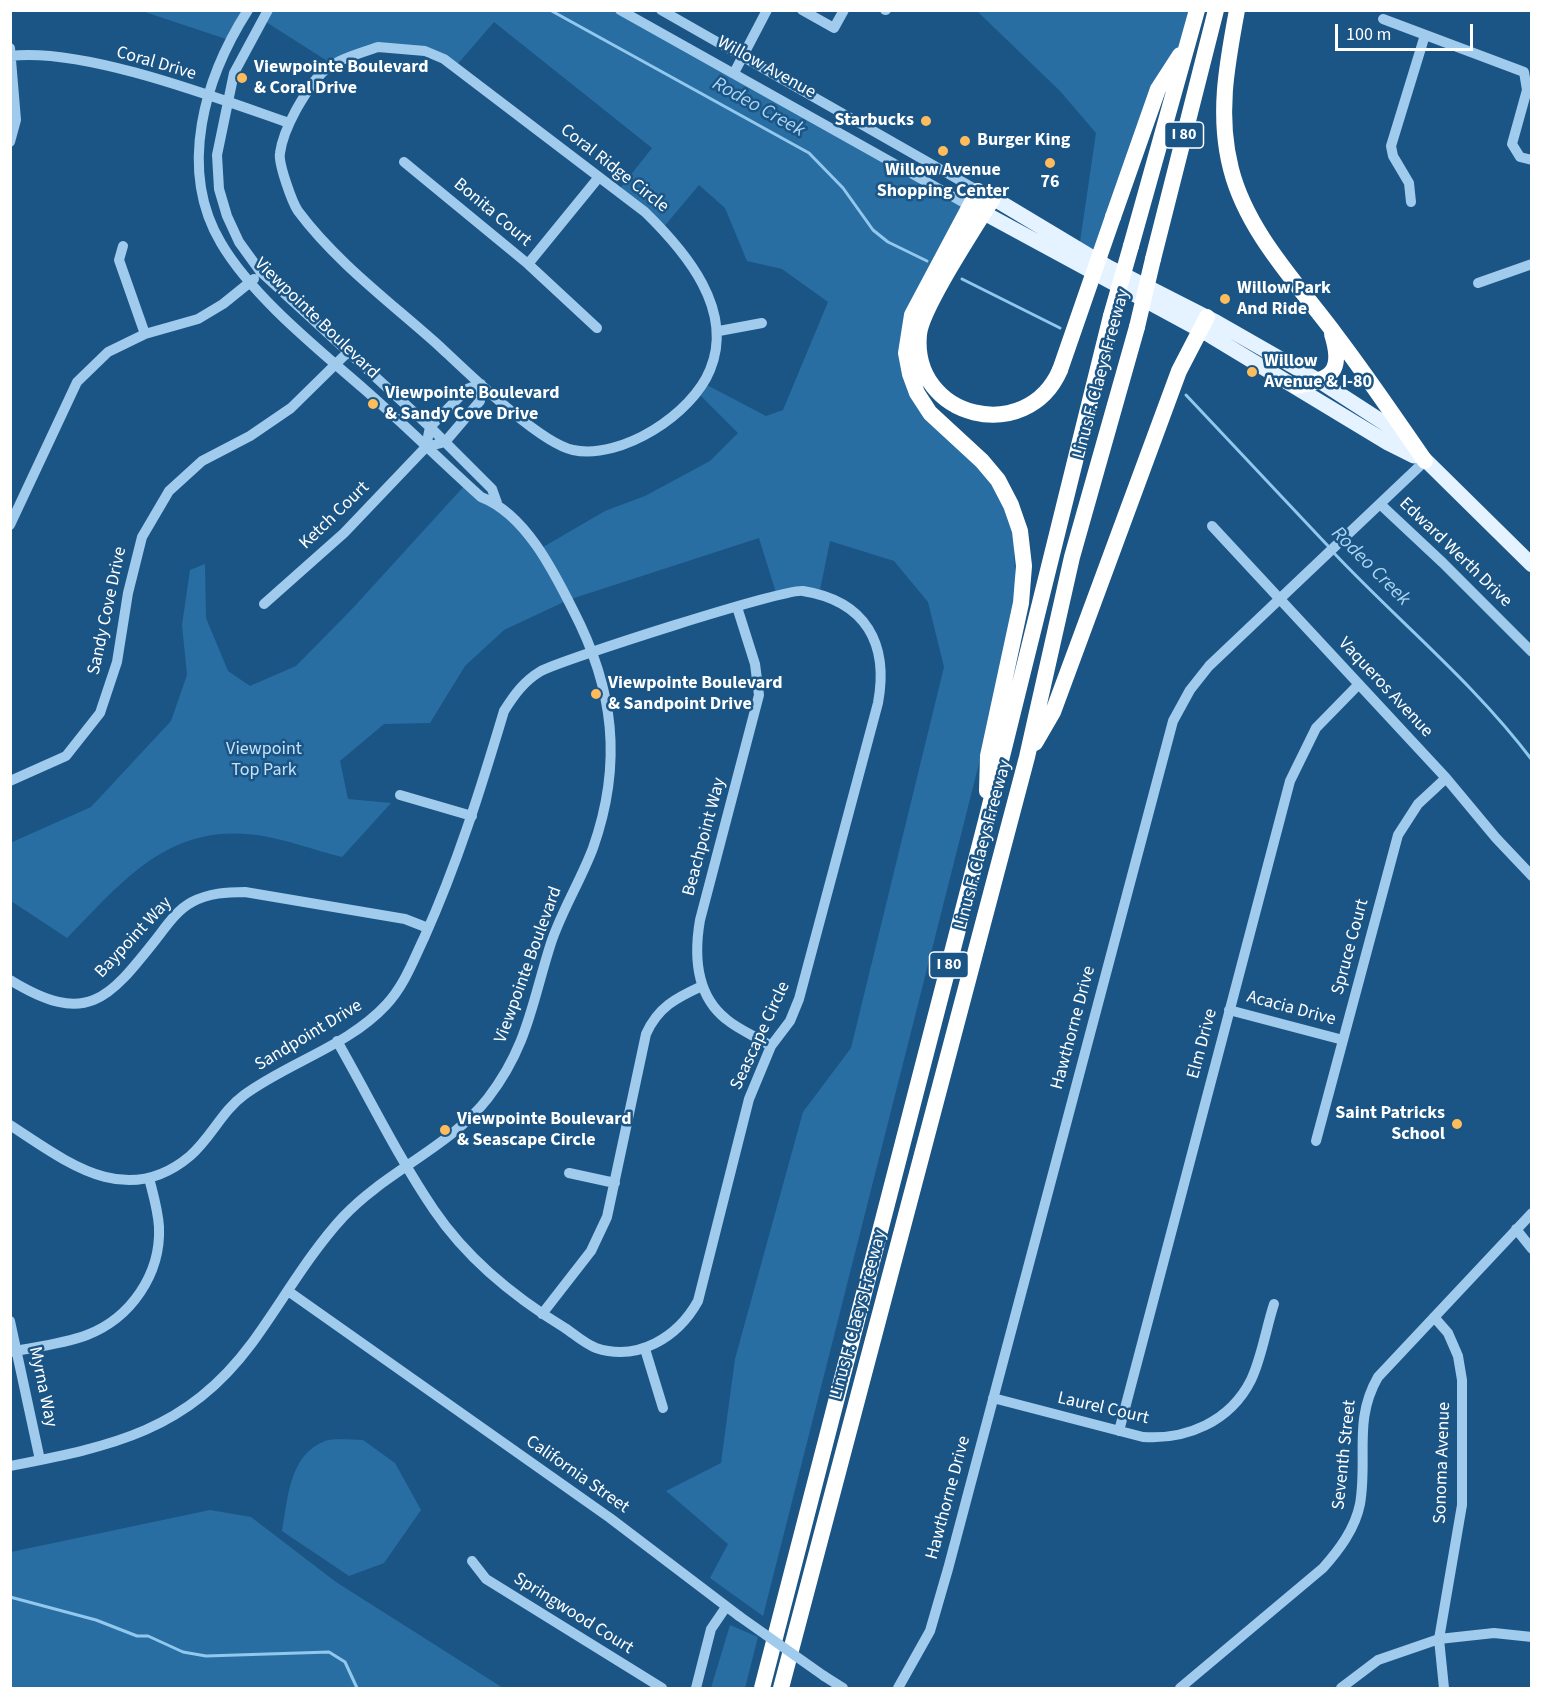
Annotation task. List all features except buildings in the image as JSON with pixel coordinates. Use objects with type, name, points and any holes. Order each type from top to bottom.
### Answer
[{"type":"highway","name":"Linus F. Claeys Freeway","points":[[781,1689],[1027,757],[1072,557],[1137,327],[1152,259],[1216,10]]},
{"type":"highway","points":[[1237,10],[1223,91],[1224,130],[1231,169],[1250,217],[1425,461]]},
{"type":"highway","name":"Linus F. Claeys Freeway","points":[[762,1689],[986,821],[1111,316],[1195,18]]},
{"type":"highway","points":[[977,210],[927,310],[919,333],[923,369],[931,384],[945,399],[976,414],[994,416],[1026,408],[1054,384],[1158,90],[1186,47]]},
{"type":"highway","points":[[986,194],[912,315],[906,353],[917,393],[930,412],[982,461],[998,480],[1011,505],[1020,531],[1024,566],[1021,603],[988,756],[986,821]]},
{"type":"highway","points":[[1027,757],[1053,712],[1179,371],[1203,324]]},
{"type":"highway","points":[[1296,386],[1322,381],[1334,369],[1338,352],[1329,325]]},
{"type":"main road","name":"Willow Avenue","points":[[986,194],[1203,324],[1296,386],[1388,443],[1425,461]]},
{"type":"main road","name":"Willow Avenue","points":[[977,210],[1322,381],[1395,430],[1532,565]]},
{"type":"street","name":"Viewpointe Boulevard","points":[[248,10],[229,40],[207,96],[198,152],[205,202],[220,242],[250,283],[337,366],[481,497],[497,503]]},
{"type":"street","name":"Viewpointe Boulevard","points":[[10,1466],[119,1442],[157,1426],[183,1410],[229,1371],[348,1212],[370,1192],[450,1135],[487,1099],[506,1071],[530,1021],[553,939],[595,841],[604,813],[611,771],[612,732],[602,682],[593,652],[565,591],[523,530],[497,503],[492,489],[430,427],[260,271],[239,242],[219,189],[217,155],[234,73],[268,10]]},
{"type":"street","name":"Willow Avenue","points":[[620,10],[977,210]]},
{"type":"street","name":"Willow Avenue","points":[[661,10],[986,194]]},
{"type":"street","points":[[734,73],[766,10]]},
{"type":"street","points":[[802,10],[834,28],[844,10]]},
{"type":"street","points":[[1383,19],[1524,72],[1527,90],[1512,144],[1520,157],[1532,160]]},
{"type":"street","points":[[1411,202],[1409,183],[1393,156],[1391,146],[1425,35]]},
{"type":"street","name":"Coral Ridge Circle","points":[[378,47],[425,51],[444,59],[599,177],[645,212],[669,236],[688,260],[710,301],[719,330],[716,356],[705,384],[674,416],[650,433],[600,450],[573,450],[548,440],[481,384],[357,272],[297,209],[279,155],[289,123],[314,78],[332,64],[378,47]]},
{"type":"street","name":"Coral Drive","points":[[11,53],[38,54],[75,60],[138,74],[289,123]]},
{"type":"street","points":[[10,142],[16,120],[11,53]]},
{"type":"street","name":"Bonita Court","points":[[404,162],[528,264],[599,177]]},
{"type":"street","points":[[123,246],[119,260],[145,334]]},
{"type":"street","points":[[528,264],[597,328]]},
{"type":"street","points":[[1478,283],[1532,264]]},
{"type":"street","points":[[10,525],[77,382],[108,352],[145,334],[198,319],[250,283],[260,271]]},
{"type":"street","points":[[719,330],[762,323]]},
{"type":"street","name":"Sandy Cove Drive","points":[[10,781],[66,756],[100,713],[117,662],[128,593],[142,537],[169,491],[202,461],[250,436],[291,408],[337,366],[348,352]]},
{"type":"street","points":[[481,384],[480,401],[445,442],[426,447],[430,427],[467,388],[481,384]]},
{"type":"street","name":"Ketch Court","points":[[264,604],[344,533],[426,447]]},
{"type":"street","name":"Hawthorne Drive","points":[[898,1689],[930,1631],[1173,721],[1190,690],[1209,666],[1425,461]]},
{"type":"street","name":"Edward Werth Drive","points":[[1380,504],[1532,652]]},
{"type":"street","name":"Vaqueros Avenue","points":[[1212,526],[1446,778],[1496,838],[1532,876]]},
{"type":"street","name":"Seascape Circle","points":[[593,652],[800,590],[819,595],[851,611],[866,624],[878,646],[882,662],[883,678],[878,703],[799,999],[790,1022],[771,1046],[749,1099],[698,1301],[679,1327],[645,1349]]},
{"type":"street","name":"Beachpoint Way","points":[[737,608],[756,664],[759,695],[700,920],[696,955],[702,986],[726,1019],[771,1046]]},
{"type":"street","name":"Sandpoint Drive","points":[[10,1125],[92,1174],[120,1180],[149,1178],[171,1169],[190,1156],[224,1114],[243,1096],[363,1026],[386,1005],[404,980],[428,927],[452,872],[472,816],[504,711],[514,695],[542,671],[593,652]]},
{"type":"street","name":"Elm Drive","points":[[1119,1431],[1290,781],[1316,728],[1359,684]]},
{"type":"street","name":"Spruce Court","points":[[1316,1141],[1398,835],[1418,804],[1446,778]]},
{"type":"street","points":[[400,795],[472,816]]},
{"type":"street","name":"Baypoint Way","points":[[10,980],[48,1001],[75,1006],[94,999],[112,990],[124,979],[179,911],[211,895],[227,892],[246,892],[405,919],[428,927]]},
{"type":"street","points":[[542,1314],[600,1236],[615,1183],[646,1034],[660,1009],[672,999],[702,986]]},
{"type":"street","name":"Acacia Drive","points":[[1229,1010],[1343,1040]]},
{"type":"street","points":[[337,1041],[434,1210],[467,1253],[505,1287],[542,1314],[595,1347],[620,1351],[645,1349],[663,1408]]},
{"type":"street","points":[[569,1173],[615,1183]]},
{"type":"street","points":[[14,1351],[78,1338],[95,1332],[118,1317],[138,1296],[151,1272],[158,1245],[158,1218],[149,1178]]},
{"type":"street","name":"Seventh Street","points":[[1180,1689],[1323,1568],[1339,1550],[1359,1507],[1362,1427],[1368,1392],[1377,1377],[1532,1213]]},
{"type":"street","points":[[1516,1229],[1532,1249]]},
{"type":"street","name":"California Street","points":[[288,1291],[610,1518],[739,1616],[843,1689]]},
{"type":"street","name":"Laurel Court","points":[[993,1398],[1119,1431],[1165,1438],[1193,1432],[1217,1419],[1237,1401],[1251,1380],[1274,1304]]},
{"type":"street","name":"Sonoma Avenue","points":[[1434,1317],[1448,1334],[1455,1348],[1462,1380],[1462,1505],[1439,1639],[1444,1689]]},
{"type":"street","name":"Myrna Way","points":[[10,1321],[14,1351],[40,1460]]},
{"type":"street","name":"Springwood Court","points":[[472,1561],[486,1580],[662,1689]]},
{"type":"street","points":[[696,1689],[711,1629],[726,1606]]},
{"type":"street","points":[[1341,1689],[1378,1660],[1439,1639],[1494,1633],[1532,1637]]},
{"type":"green space","points":[[142,11],[248,11],[229,40]]},
{"type":"green space","name":"Viewpoint Top Park","points":[[268,11],[620,11],[970,206],[916,307],[917,393],[982,461],[1021,544],[1014,551],[1016,591],[987,732],[763,1616],[710,1578],[728,1544],[666,1491],[721,1463],[735,1359],[803,1112],[851,1048],[944,667],[928,602],[894,561],[830,541],[819,595],[777,596],[759,538],[568,600],[504,630],[465,666],[430,723],[384,724],[340,761],[348,799],[391,803],[342,857],[257,835],[226,834],[198,838],[173,847],[128,877],[67,938],[11,901],[10,843],[91,807],[171,721],[187,675],[182,625],[190,570],[205,564],[206,618],[228,671],[250,686],[296,666],[353,608],[466,484],[497,503],[538,550],[605,511],[645,496],[710,461],[738,433],[697,392],[705,384],[766,416],[783,410],[828,302],[782,269],[747,261],[725,208],[699,185],[662,229],[618,191],[652,148],[494,22],[455,67],[444,59],[378,47],[332,64],[263,20]]},
{"type":"green space","points":[[977,11],[1197,11],[1169,70],[1099,261],[1079,249],[1096,133],[1060,91]]},
{"type":"green space","points":[[363,1440],[395,1463],[421,1510],[384,1563],[349,1576],[282,1531],[292,1479],[304,1456],[325,1441]]},
{"type":"green space","points":[[210,1510],[251,1517],[336,1582],[503,1688],[11,1688],[11,1552]]},
{"type":"green space","points":[[730,1625],[758,1637],[745,1688],[711,1688]]},
{"type":"waterway","name":"Rodeo Creek","points":[[550,10],[809,153],[843,188],[873,230],[888,242],[927,261]]},
{"type":"waterway","name":"Rodeo Creek","points":[[962,279],[1060,328]]},
{"type":"waterway","name":"Rodeo Creek","points":[[1186,395],[1329,547]]},
{"type":"waterway","name":"Rodeo Creek","points":[[1333,552],[1486,705],[1532,760]]},
{"type":"waterway","points":[[10,1597],[96,1620],[137,1636],[148,1636],[183,1652],[206,1656],[329,1652],[345,1662],[357,1688]]},
{"type":"place","name":"Viewpointe Boulevard & Coral Drive","points":[[242,78]]},
{"type":"place","name":"Starbucks","points":[[926,121]]},
{"type":"place","name":"Burger King","points":[[965,141]]},
{"type":"place","name":"Willow Avenue Shopping Center","points":[[943,151]]},
{"type":"place","name":"76","points":[[1050,163]]},
{"type":"place","name":"Willow Park And Ride","points":[[1225,299]]},
{"type":"place","name":"Willow Avenue & I-80","points":[[1252,372]]},
{"type":"place","name":"Viewpointe Boulevard & Sandy Cove Drive","points":[[373,404]]},
{"type":"place","name":"Viewpointe Boulevard & Sandpoint Drive","points":[[596,694]]},
{"type":"place","name":"Saint Patricks School","points":[[1457,1124]]},
{"type":"place","name":"Viewpointe Boulevard & Seascape Circle","points":[[445,1130]]}]
